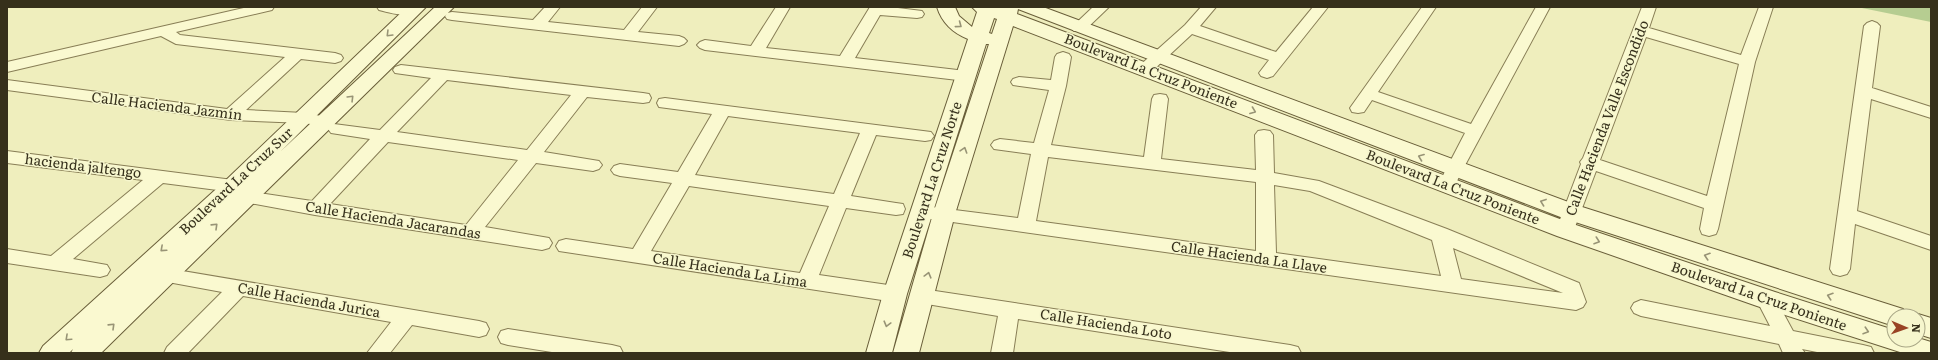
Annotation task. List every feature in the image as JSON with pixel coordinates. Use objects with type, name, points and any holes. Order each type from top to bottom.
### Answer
[{"type":"street","points":[[7,67],[267,7]]},
{"type":"street","points":[[384,7],[414,9]]},
{"type":"street","points":[[537,25],[553,7]]},
{"type":"street","points":[[628,36],[650,7]]},
{"type":"street","points":[[756,51],[783,7]]},
{"type":"street","points":[[946,7],[948,13],[957,24],[977,37],[1000,40],[1036,33],[1053,33]]},
{"type":"street","points":[[1079,28],[1102,7]]},
{"type":"street","points":[[1151,64],[1190,28],[1209,7]]},
{"type":"street","points":[[1267,73],[1321,7]]},
{"type":"street","points":[[1358,108],[1428,7]]},
{"type":"street","points":[[1451,177],[1543,7]]},
{"type":"street","name":"Calle Hacienda Valle Escondido","points":[[1568,221],[1589,162],[1649,7]]},
{"type":"street","points":[[1709,229],[1747,62],[1766,7]]},
{"type":"street","name":"Boulevard La Cruz Norte","points":[[879,353],[895,294],[966,76],[986,8]]},
{"type":"street","name":"Boulevard La Cruz Poniente","points":[[986,8],[1015,11],[1079,28],[1151,64]]},
{"type":"street","name":"Boulevard La Cruz Sur","points":[[84,353],[164,275],[304,118],[414,9]]},
{"type":"street","points":[[844,62],[876,9],[917,14]]},
{"type":"street","name":"Boulevard La Cruz Norte","points":[[906,353],[944,214],[1000,40],[1015,11]]},
{"type":"street","name":"Boulevard La Cruz Poniente","points":[[1015,11],[1053,33],[1151,64],[1568,221],[1766,299],[1931,352]]},
{"type":"street","points":[[449,12],[537,25],[679,41]]},
{"type":"street","name":"Boulevard La Cruz Sur","points":[[52,353],[139,271],[239,192],[332,126],[449,12]]},
{"type":"street","points":[[1840,269],[1872,26]]},
{"type":"street","points":[[1190,28],[1280,58]]},
{"type":"street","points":[[162,30],[176,39],[335,58]]},
{"type":"street","points":[[1640,30],[1747,62]]},
{"type":"street","points":[[705,46],[966,76]]},
{"type":"street","points":[[231,115],[297,54]]},
{"type":"street","points":[[1026,226],[1042,150],[1058,86],[1063,57]]},
{"type":"street","points":[[401,70],[643,98]]},
{"type":"street","points":[[315,209],[383,136],[443,75]]},
{"type":"street","points":[[1019,82],[1058,86]]},
{"type":"street","name":"Calle Hacienda Jazmín","points":[[7,85],[231,115],[304,118],[332,126],[383,136],[593,165]]},
{"type":"street","points":[[471,232],[582,91]]},
{"type":"street","points":[[1864,91],[1931,113]]},
{"type":"street","points":[[1369,94],[1475,131]]},
{"type":"street","points":[[1152,164],[1160,99]]},
{"type":"street","points":[[665,103],[925,136]]},
{"type":"street","points":[[639,256],[723,110]]},
{"type":"street","points":[[806,282],[870,129]]},
{"type":"street","points":[[1264,135],[1266,259]]},
{"type":"street","points":[[1000,145],[1264,177],[1313,185],[1440,234],[1453,285]]},
{"type":"street","name":"hacienda jaltengo","points":[[7,157],[160,176],[239,192]]},
{"type":"street","points":[[1589,162],[1715,205]]},
{"type":"street","points":[[620,170],[896,209]]},
{"type":"street","name":"hacienda jaltengo","points":[[55,263],[160,176]]},
{"type":"street","name":"Calle Hacienda Jacarandas","points":[[239,192],[315,209],[542,243]]},
{"type":"street","name":"Calle Hacienda La Llave","points":[[922,211],[1576,302],[1572,288],[1440,234]]},
{"type":"street","points":[[1848,215],[1931,243]]},
{"type":"street","name":"Boulevard La Cruz Poniente","points":[[1568,221],[1886,314]]},
{"type":"street","name":"Calle Hacienda La Lima","points":[[566,246],[895,294]]},
{"type":"street","points":[[7,256],[100,270]]},
{"type":"street","name":"Calle Hacienda Jurica","points":[[139,271],[479,329]]},
{"type":"street","points":[[174,353],[239,288]]},
{"type":"street","name":"Calle Hacienda Loto","points":[[922,297],[1010,309],[1290,353]]},
{"type":"street","points":[[1766,299],[1790,344]]},
{"type":"street","points":[[1641,308],[1790,344],[1863,353]]},
{"type":"street","points":[[1002,353],[1010,309]]},
{"type":"street","points":[[378,353],[407,316]]},
{"type":"street","points":[[508,337],[577,350],[612,353]]},
{"type":"green space","points":[[1857,7],[1931,7],[1931,22]]}]
